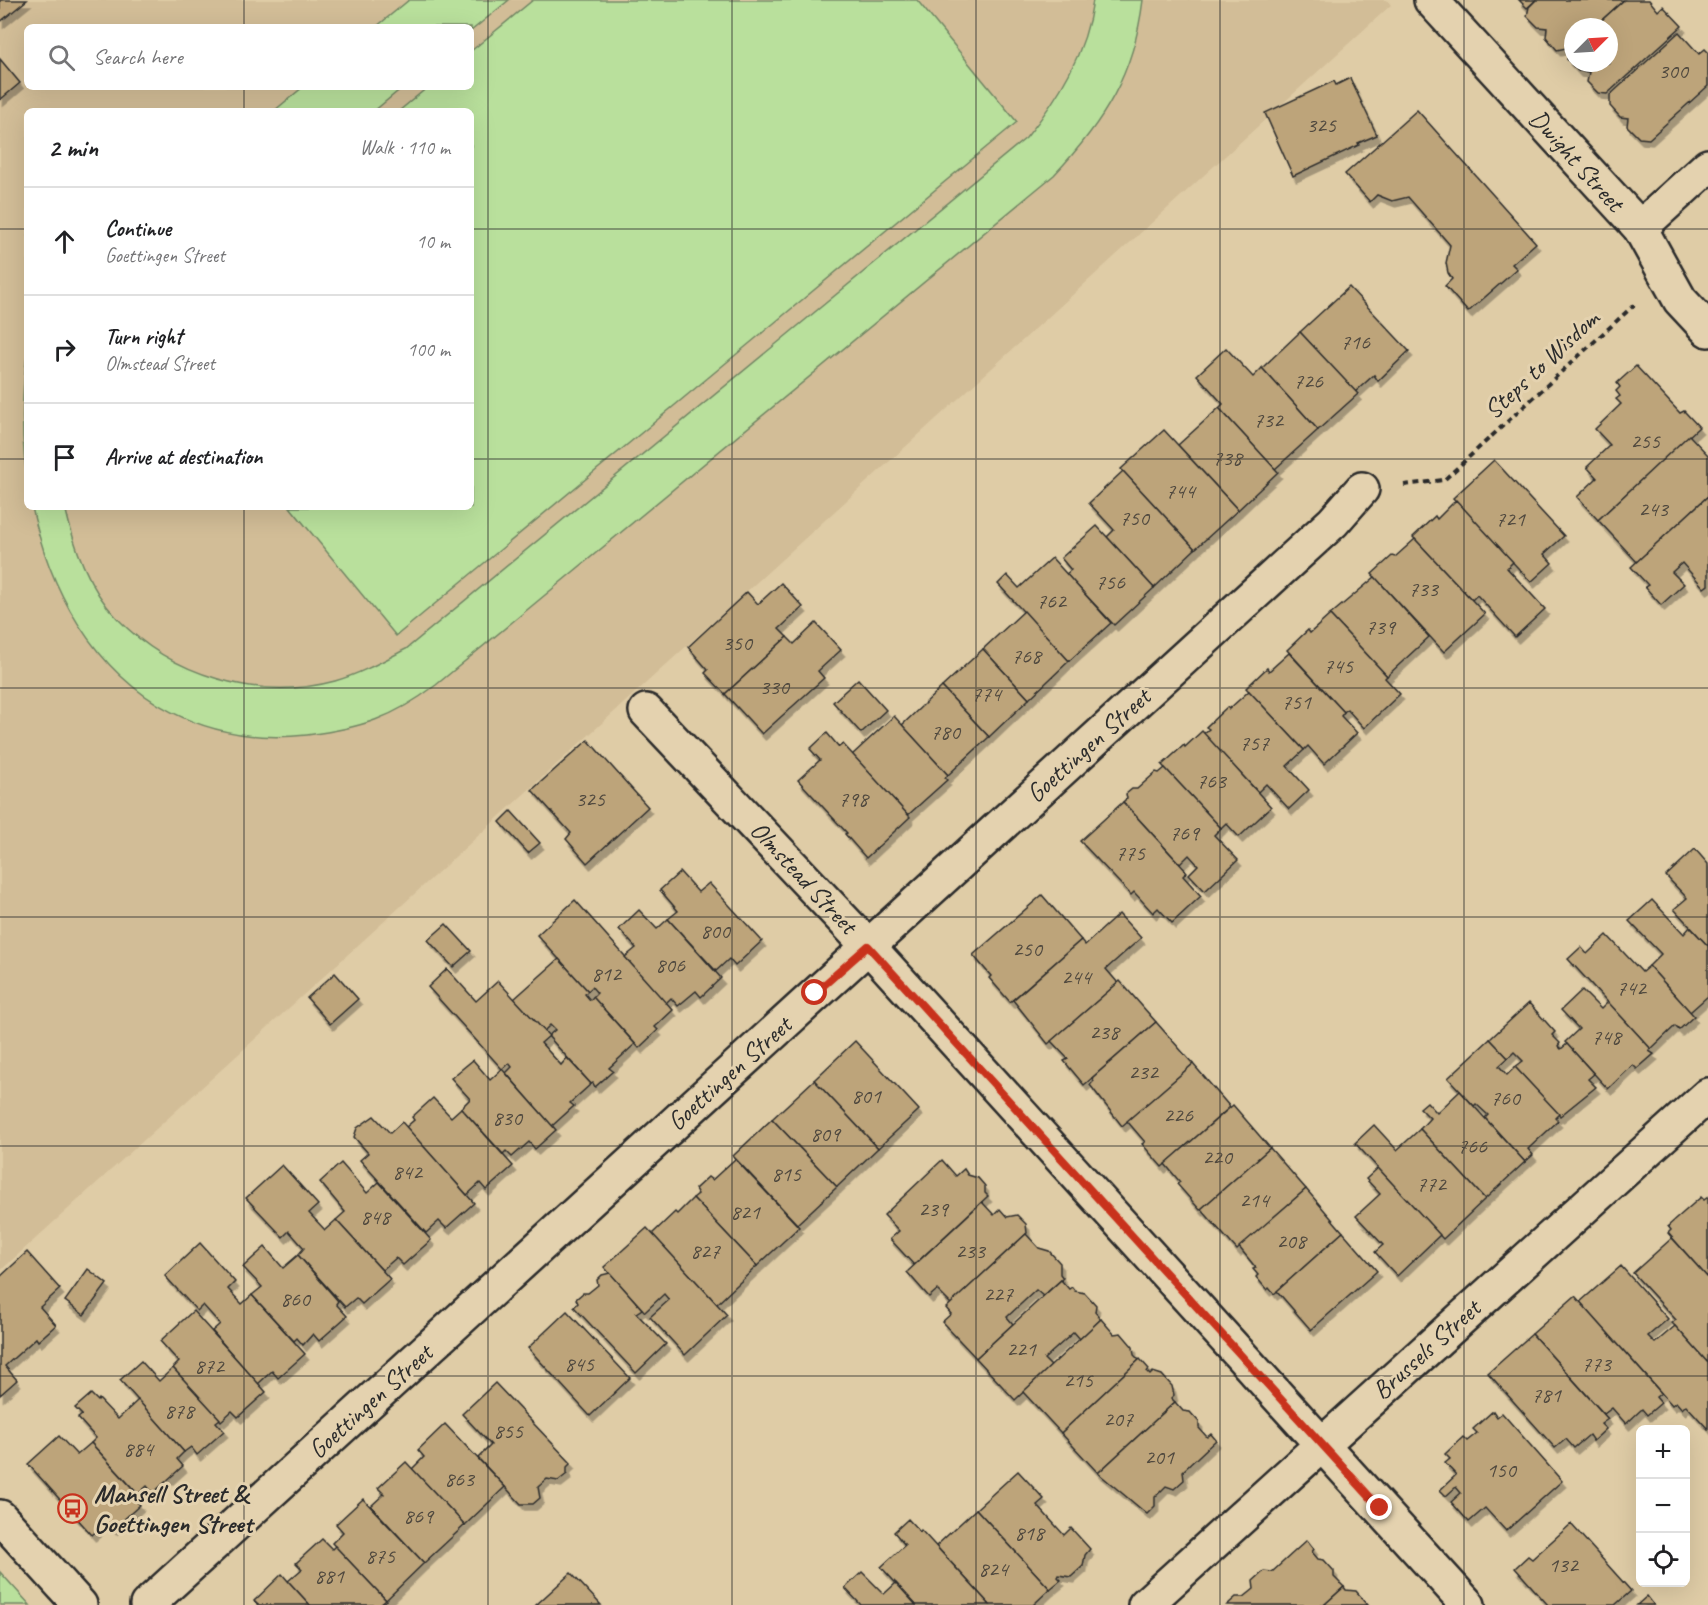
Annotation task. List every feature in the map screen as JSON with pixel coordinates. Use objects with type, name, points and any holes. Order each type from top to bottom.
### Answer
[{"type":"street","name":"Dwight Street","points":[[1431,0],[1640,228],[1680,300],[1708,330]]},
{"type":"street","points":[[1640,228],[1708,166]]},
{"type":"street","name":"Goettingen Street","points":[[147,1605],[1334,522],[1362,489]]},
{"type":"street","name":"Olmstead Street","points":[[646,711],[868,946],[1468,1605]]},
{"type":"street","name":"Brussels Street","points":[[1145,1605],[1708,1095]]},
{"type":"street","points":[[0,1517],[80,1605]]},
{"type":"path","name":"Steps to Wisdom","points":[[1444,480],[1666,276]]},
{"type":"shaded area","points":[[0,0],[1387,0],[1391,5],[0,1271]]},
{"type":"green space","points":[[409,0],[509,0],[474,29],[474,24],[380,24]]},
{"type":"green space","points":[[533,0],[917,0],[1017,122],[396,636],[292,510],[474,510],[474,108],[403,108],[424,90],[474,90],[474,49]]},
{"type":"green space","points":[[1093,0],[1143,0],[1132,51],[1114,95],[1088,136],[1054,175],[436,685],[405,706],[360,725],[307,735],[234,733],[171,712],[119,675],[78,624],[49,564],[34,510],[66,510],[73,537],[90,580],[117,618],[163,655],[189,669],[217,679],[276,688],[306,687],[344,678],[406,649],[1026,138],[1049,107],[1069,74],[1084,38]]},
{"type":"green space","points":[[299,90],[399,90],[378,108],[278,108]]},
{"type":"green space","points":[[0,1572],[30,1605],[0,1605]]},
{"type":"building","points":[[0,0],[27,0],[0,22]]},
{"type":"building","points":[[1519,0],[1536,0],[1527,8]]},
{"type":"building","points":[[1536,0],[1624,0],[1604,18],[1564,18],[1564,48],[1557,50],[1546,37],[1547,28],[1538,27],[1527,16],[1529,7]]},
{"type":"building","points":[[1624,0],[1649,0],[1658,11],[1663,6],[1682,26],[1607,94],[1598,93],[1587,82],[1589,72],[1618,72],[1618,18],[1604,18]]},
{"type":"building","points":[[1679,32],[1699,54],[1705,49],[1708,52],[1708,86],[1649,139],[1639,138],[1627,126],[1628,118],[1620,117],[1610,106],[1610,95]]},
{"type":"building","points":[[0,59],[20,83],[0,100]]},
{"type":"building","points":[[1350,78],[1377,135],[1293,176],[1265,113],[1334,81],[1336,85]]},
{"type":"building","points":[[1417,110],[1536,243],[1512,264],[1517,269],[1468,312],[1445,286],[1452,279],[1446,263],[1450,245],[1408,197],[1392,201],[1377,195],[1370,202],[1345,174]]},
{"type":"building","points":[[1349,287],[1409,351],[1378,381],[1374,375],[1355,392],[1300,332]]},
{"type":"building","points":[[1300,332],[1358,394],[1318,430],[1262,368]]},
{"type":"building","points":[[1226,348],[1253,377],[1262,368],[1318,430],[1275,469],[1219,408],[1223,404],[1197,375]]},
{"type":"building","points":[[1636,366],[1680,413],[1684,411],[1699,427],[1598,520],[1577,497],[1597,478],[1587,467],[1610,445],[1595,429],[1621,404],[1616,399],[1620,396],[1616,391],[1620,387],[1617,383]]},
{"type":"building","points":[[1219,408],[1278,472],[1238,510],[1178,445]]},
{"type":"building","points":[[1164,430],[1238,510],[1195,549],[1121,469]]},
{"type":"building","points":[[1689,435],[1708,455],[1708,496],[1637,562],[1598,520]]},
{"type":"building","points":[[1494,460],[1564,536],[1544,554],[1552,563],[1531,582],[1453,498]]},
{"type":"building","points":[[1123,471],[1195,549],[1154,588],[1107,537],[1114,530],[1089,503]]},
{"type":"building","points":[[1708,496],[1708,585],[1704,588],[1682,563],[1672,572],[1684,584],[1661,605],[1645,587],[1648,585],[1631,567]]},
{"type":"building","points":[[1456,500],[1513,562],[1507,568],[1545,609],[1515,637],[1477,595],[1472,600],[1413,537],[1435,516],[1437,519]]},
{"type":"building","points":[[1097,526],[1154,588],[1114,625],[1066,574],[1071,570],[1061,558]]},
{"type":"building","points":[[1415,539],[1485,614],[1444,652],[1372,574]]},
{"type":"building","points":[[1052,558],[1111,623],[1069,661],[998,584],[1007,575],[1019,588]]},
{"type":"building","points":[[1375,577],[1429,637],[1387,676],[1330,615]]},
{"type":"building","points":[[781,583],[803,607],[779,629],[787,637],[725,694],[705,673],[708,670],[688,647],[747,592],[758,604]]},
{"type":"building","points":[[1024,611],[1069,661],[1029,699],[983,649]]},
{"type":"building","points":[[1330,615],[1387,676],[1385,678],[1400,694],[1364,728],[1347,709],[1344,712],[1287,650],[1308,630],[1310,633]]},
{"type":"building","points":[[816,623],[841,650],[818,671],[824,678],[762,734],[725,694],[787,637],[794,644]]},
{"type":"building","points":[[983,649],[1029,699],[989,737],[942,687]]},
{"type":"building","points":[[1289,653],[1344,712],[1341,716],[1357,733],[1324,764],[1308,746],[1304,750],[1246,688],[1267,668],[1269,671]]},
{"type":"building","points":[[858,679],[886,710],[861,733],[833,702]]},
{"type":"building","points":[[942,687],[989,737],[948,775],[902,725]]},
{"type":"building","points":[[1249,691],[1304,750],[1287,766],[1309,790],[1289,809],[1266,784],[1258,792],[1203,734],[1209,729],[1206,727],[1227,707],[1229,709]]},
{"type":"building","points":[[894,716],[948,775],[945,778],[947,780],[908,815],[852,755]]},
{"type":"building","points":[[1202,731],[1271,807],[1239,837],[1226,823],[1221,828],[1162,765]]},
{"type":"building","points":[[827,733],[839,747],[843,744],[910,817],[866,858],[845,834],[847,833],[798,780],[820,760],[810,749]]},
{"type":"building","points":[[588,740],[648,807],[587,863],[566,839],[571,833],[532,790]]},
{"type":"building","points":[[1165,768],[1221,828],[1214,835],[1238,860],[1205,891],[1189,874],[1198,865],[1189,855],[1180,864],[1123,802],[1127,798],[1126,794],[1132,789],[1137,789],[1156,772],[1159,773]]},
{"type":"building","points":[[1123,802],[1187,872],[1183,876],[1201,896],[1172,923],[1158,908],[1153,913],[1134,892],[1131,895],[1080,841]]},
{"type":"building","points":[[511,811],[540,843],[528,853],[500,822]]},
{"type":"building","points":[[1695,849],[1708,864],[1708,946],[1674,909],[1687,898],[1666,876]]},
{"type":"building","points":[[680,872],[698,892],[709,883],[762,941],[735,966],[729,959],[716,971],[668,919],[678,911],[660,890]]},
{"type":"building","points":[[1042,895],[1081,940],[1010,1002],[973,955]]},
{"type":"building","points":[[575,900],[673,1010],[655,1027],[658,1030],[639,1048],[593,997],[597,993],[592,987],[588,991],[537,935]]},
{"type":"building","points":[[1652,900],[1684,934],[1690,927],[1708,946],[1708,996],[1690,1012],[1649,966],[1661,954],[1629,921]]},
{"type":"building","points":[[639,910],[657,929],[668,919],[721,978],[701,997],[696,991],[678,1006],[671,998],[666,1003],[625,957],[636,948],[619,929]]},
{"type":"building","points":[[1119,914],[1141,938],[1106,969],[1118,983],[1048,1044],[1013,1000],[1081,940],[1085,945]]},
{"type":"building","points":[[446,924],[471,951],[453,967],[428,940]]},
{"type":"building","points":[[1607,935],[1642,972],[1649,966],[1694,1016],[1679,1030],[1675,1026],[1651,1049],[1568,959],[1581,947],[1587,954]]},
{"type":"building","points":[[559,959],[588,991],[585,994],[590,1000],[593,997],[635,1044],[609,1068],[613,1071],[595,1087],[548,1036],[555,1030],[550,1025],[544,1031],[514,999]]},
{"type":"building","points":[[447,969],[476,1001],[498,981],[549,1036],[541,1043],[561,1065],[567,1058],[591,1084],[570,1103],[574,1106],[552,1126],[506,1073],[512,1067],[509,1063],[502,1069],[428,987]]},
{"type":"building","points":[[335,973],[358,999],[330,1024],[307,998]]},
{"type":"building","points":[[1120,981],[1156,1022],[1084,1085],[1064,1061],[1068,1059],[1051,1041]]},
{"type":"building","points":[[1582,990],[1601,1009],[1608,1002],[1654,1054],[1637,1069],[1633,1065],[1608,1089],[1565,1042],[1579,1029],[1561,1010]]},
{"type":"building","points":[[1529,1003],[1555,1032],[1552,1035],[1560,1043],[1558,1046],[1561,1049],[1567,1044],[1594,1074],[1588,1079],[1596,1087],[1560,1116],[1515,1067],[1523,1061],[1514,1052],[1508,1058],[1490,1039]]},
{"type":"building","points":[[1156,1022],[1193,1064],[1122,1126],[1090,1085],[1094,1081],[1092,1078]]},
{"type":"building","points":[[1490,1039],[1508,1058],[1499,1066],[1507,1075],[1515,1067],[1559,1114],[1555,1118],[1558,1121],[1528,1149],[1533,1155],[1525,1162],[1485,1118],[1488,1115],[1476,1104],[1474,1106],[1448,1078]]},
{"type":"building","points":[[855,1041],[919,1110],[878,1148],[814,1080]]},
{"type":"building","points":[[473,1060],[490,1080],[502,1069],[556,1130],[535,1149],[529,1142],[512,1157],[506,1151],[503,1154],[461,1108],[470,1099],[451,1078]]},
{"type":"building","points":[[1193,1064],[1230,1107],[1162,1167],[1142,1144],[1145,1142],[1127,1121]]},
{"type":"building","points":[[814,1080],[878,1148],[837,1187],[772,1119]]},
{"type":"building","points":[[1460,1091],[1525,1162],[1485,1199],[1420,1129],[1430,1118],[1420,1108],[1427,1102],[1437,1113]]},
{"type":"building","points":[[433,1098],[451,1117],[461,1108],[513,1166],[486,1190],[480,1183],[467,1195],[406,1127],[414,1120],[412,1117]]},
{"type":"building","points":[[1233,1105],[1270,1148],[1200,1210],[1177,1184],[1180,1182],[1165,1164]]},
{"type":"building","points":[[374,1116],[390,1133],[402,1122],[474,1203],[446,1228],[439,1221],[426,1233],[360,1160],[368,1153],[354,1137],[357,1128]]},
{"type":"building","points":[[772,1119],[837,1187],[797,1224],[733,1156]]},
{"type":"building","points":[[1374,1125],[1397,1150],[1420,1129],[1485,1199],[1443,1239],[1355,1143]]},
{"type":"building","points":[[1270,1148],[1306,1189],[1237,1250],[1201,1209]]},
{"type":"building","points":[[735,1159],[799,1227],[757,1266],[693,1198],[698,1194],[695,1189],[708,1177],[712,1180]]},
{"type":"building","points":[[942,1160],[956,1176],[964,1169],[968,1175],[978,1178],[985,1186],[985,1193],[988,1196],[914,1265],[890,1239],[899,1231],[884,1215]]},
{"type":"building","points":[[341,1163],[367,1193],[379,1182],[431,1240],[403,1265],[396,1258],[382,1270],[336,1220],[345,1212],[320,1182]]},
{"type":"building","points":[[282,1165],[318,1205],[309,1213],[325,1230],[336,1220],[390,1279],[362,1304],[356,1298],[345,1307],[298,1255],[304,1248],[289,1231],[283,1237],[246,1198]]},
{"type":"building","points":[[1378,1168],[1440,1235],[1397,1276],[1375,1252],[1383,1245],[1356,1216],[1380,1194],[1366,1179]]},
{"type":"building","points":[[1306,1189],[1343,1232],[1274,1294],[1269,1288],[1267,1290],[1256,1277],[1258,1275],[1253,1269],[1256,1268],[1239,1247]]},
{"type":"building","points":[[1701,1197],[1704,1200],[1708,1197],[1708,1278],[1668,1233],[1671,1230],[1668,1226]]},
{"type":"building","points":[[693,1198],[757,1266],[717,1304],[652,1234]]},
{"type":"building","points":[[982,1202],[994,1215],[1000,1209],[1007,1217],[1017,1215],[1026,1224],[1027,1233],[951,1304],[937,1290],[929,1297],[907,1272]]},
{"type":"building","points":[[647,1228],[727,1315],[685,1355],[650,1317],[669,1300],[664,1294],[645,1312],[604,1267]]},
{"type":"building","points":[[1343,1232],[1377,1271],[1311,1330],[1277,1291]]},
{"type":"building","points":[[1026,1234],[1039,1248],[1049,1251],[1060,1263],[1060,1274],[1063,1278],[1043,1296],[1036,1290],[1007,1317],[1013,1324],[976,1358],[942,1322],[951,1314],[946,1308]]},
{"type":"building","points":[[1672,1238],[1708,1278],[1708,1363],[1672,1323],[1676,1320],[1633,1273]]},
{"type":"building","points":[[200,1243],[235,1282],[228,1289],[242,1304],[252,1295],[305,1354],[278,1378],[272,1371],[258,1384],[212,1331],[220,1324],[203,1305],[197,1311],[165,1276]]},
{"type":"building","points":[[265,1247],[283,1268],[298,1255],[338,1301],[336,1304],[347,1316],[319,1341],[313,1334],[303,1345],[297,1338],[294,1341],[252,1295],[262,1287],[243,1267]]},
{"type":"building","points":[[27,1252],[60,1289],[40,1307],[56,1325],[38,1341],[36,1338],[5,1366],[17,1380],[0,1395],[0,1277]]},
{"type":"building","points":[[1621,1266],[1668,1319],[1648,1336],[1655,1343],[1675,1326],[1708,1363],[1708,1429],[1686,1405],[1682,1409],[1676,1402],[1672,1405],[1580,1302]]},
{"type":"building","points":[[88,1269],[107,1284],[84,1315],[65,1301]]},
{"type":"building","points":[[610,1273],[642,1309],[636,1313],[666,1344],[636,1373],[574,1307],[578,1303],[576,1299],[598,1285],[597,1280],[602,1275]]},
{"type":"building","points":[[1061,1280],[1069,1289],[1072,1287],[1075,1291],[1085,1293],[1096,1305],[1095,1312],[1101,1319],[1080,1339],[1074,1332],[1044,1359],[1051,1366],[1015,1400],[976,1358]]},
{"type":"building","points":[[1575,1296],[1661,1393],[1656,1397],[1661,1403],[1647,1415],[1642,1409],[1626,1424],[1612,1408],[1604,1414],[1532,1334]]},
{"type":"building","points":[[193,1311],[266,1392],[238,1417],[232,1411],[221,1421],[173,1368],[179,1362],[160,1341]]},
{"type":"building","points":[[567,1311],[630,1378],[590,1416],[528,1348]]},
{"type":"building","points":[[1101,1319],[1114,1334],[1121,1333],[1133,1347],[1134,1355],[1139,1360],[1061,1433],[1023,1392]]},
{"type":"building","points":[[1532,1334],[1608,1419],[1601,1424],[1606,1429],[1593,1441],[1589,1435],[1574,1448],[1566,1439],[1555,1448],[1488,1373]]},
{"type":"building","points":[[1140,1359],[1149,1369],[1147,1372],[1150,1375],[1153,1372],[1162,1375],[1172,1386],[1174,1395],[1171,1398],[1175,1402],[1098,1473],[1061,1433]]},
{"type":"building","points":[[141,1361],[159,1381],[173,1368],[220,1419],[216,1422],[224,1431],[197,1455],[191,1447],[184,1452],[120,1380]]},
{"type":"building","points":[[495,1383],[571,1463],[567,1467],[567,1474],[558,1481],[547,1479],[538,1487],[540,1498],[533,1504],[521,1504],[478,1458],[491,1445],[462,1414]]},
{"type":"building","points":[[91,1394],[118,1419],[138,1400],[184,1452],[177,1459],[183,1466],[153,1493],[147,1486],[138,1494],[91,1443],[96,1438],[78,1418],[82,1415],[75,1408]]},
{"type":"building","points":[[1175,1402],[1183,1411],[1190,1412],[1199,1422],[1199,1428],[1207,1437],[1211,1434],[1216,1440],[1183,1471],[1184,1480],[1174,1489],[1166,1486],[1155,1497],[1155,1506],[1147,1514],[1098,1473]]},
{"type":"building","points":[[1493,1411],[1497,1417],[1502,1413],[1562,1481],[1506,1531],[1485,1508],[1469,1522],[1451,1502],[1461,1493],[1456,1487],[1446,1496],[1440,1490],[1456,1475],[1445,1463],[1450,1459],[1445,1454],[1463,1437],[1467,1441],[1477,1433],[1473,1429]]},
{"type":"building","points":[[445,1424],[505,1487],[465,1525],[412,1469],[424,1457],[418,1450]]},
{"type":"building","points":[[59,1436],[77,1455],[91,1443],[133,1489],[129,1492],[140,1505],[113,1529],[107,1522],[92,1535],[28,1464]]},
{"type":"building","points":[[406,1462],[465,1525],[424,1563],[371,1506],[384,1494],[378,1488]]},
{"type":"building","points":[[1018,1471],[1044,1499],[1037,1505],[1064,1535],[1071,1528],[1090,1549],[1085,1555],[1083,1566],[1071,1577],[1059,1575],[1061,1580],[1050,1589],[976,1509]]},
{"type":"building","points":[[363,1499],[424,1563],[386,1600],[332,1543],[343,1532],[336,1524]]},
{"type":"building","points":[[976,1509],[1050,1589],[1033,1605],[990,1605],[936,1546]]},
{"type":"building","points":[[908,1519],[920,1532],[921,1530],[990,1605],[916,1605],[881,1567],[905,1545],[894,1532]]},
{"type":"building","points":[[1571,1524],[1631,1591],[1615,1605],[1548,1605],[1515,1568],[1528,1556],[1532,1559]]},
{"type":"building","points":[[322,1539],[332,1549],[335,1546],[386,1600],[380,1605],[310,1605],[288,1581],[302,1569],[296,1563]]},
{"type":"building","points":[[1307,1540],[1314,1549],[1312,1552],[1318,1559],[1324,1560],[1334,1571],[1334,1577],[1344,1587],[1324,1605],[1227,1605],[1236,1597],[1244,1597],[1254,1589],[1253,1581],[1264,1571],[1272,1572]]},
{"type":"building","points":[[862,1572],[884,1594],[896,1583],[916,1605],[861,1605],[845,1588]]},
{"type":"building","points":[[571,1573],[601,1605],[536,1605]]},
{"type":"building","points":[[282,1574],[310,1605],[258,1605],[254,1601]]},
{"type":"building","points":[[1344,1587],[1346,1590],[1356,1591],[1368,1605],[1324,1605]]},
{"type":"building","points":[[1647,1596],[1654,1605],[1637,1605]]},
{"type":"place","name":"Mansell Street & Goettingen Street","points":[[73,1508]]},
{"type":"route","points":[[815,993],[868,946],[1380,1508]]}]
